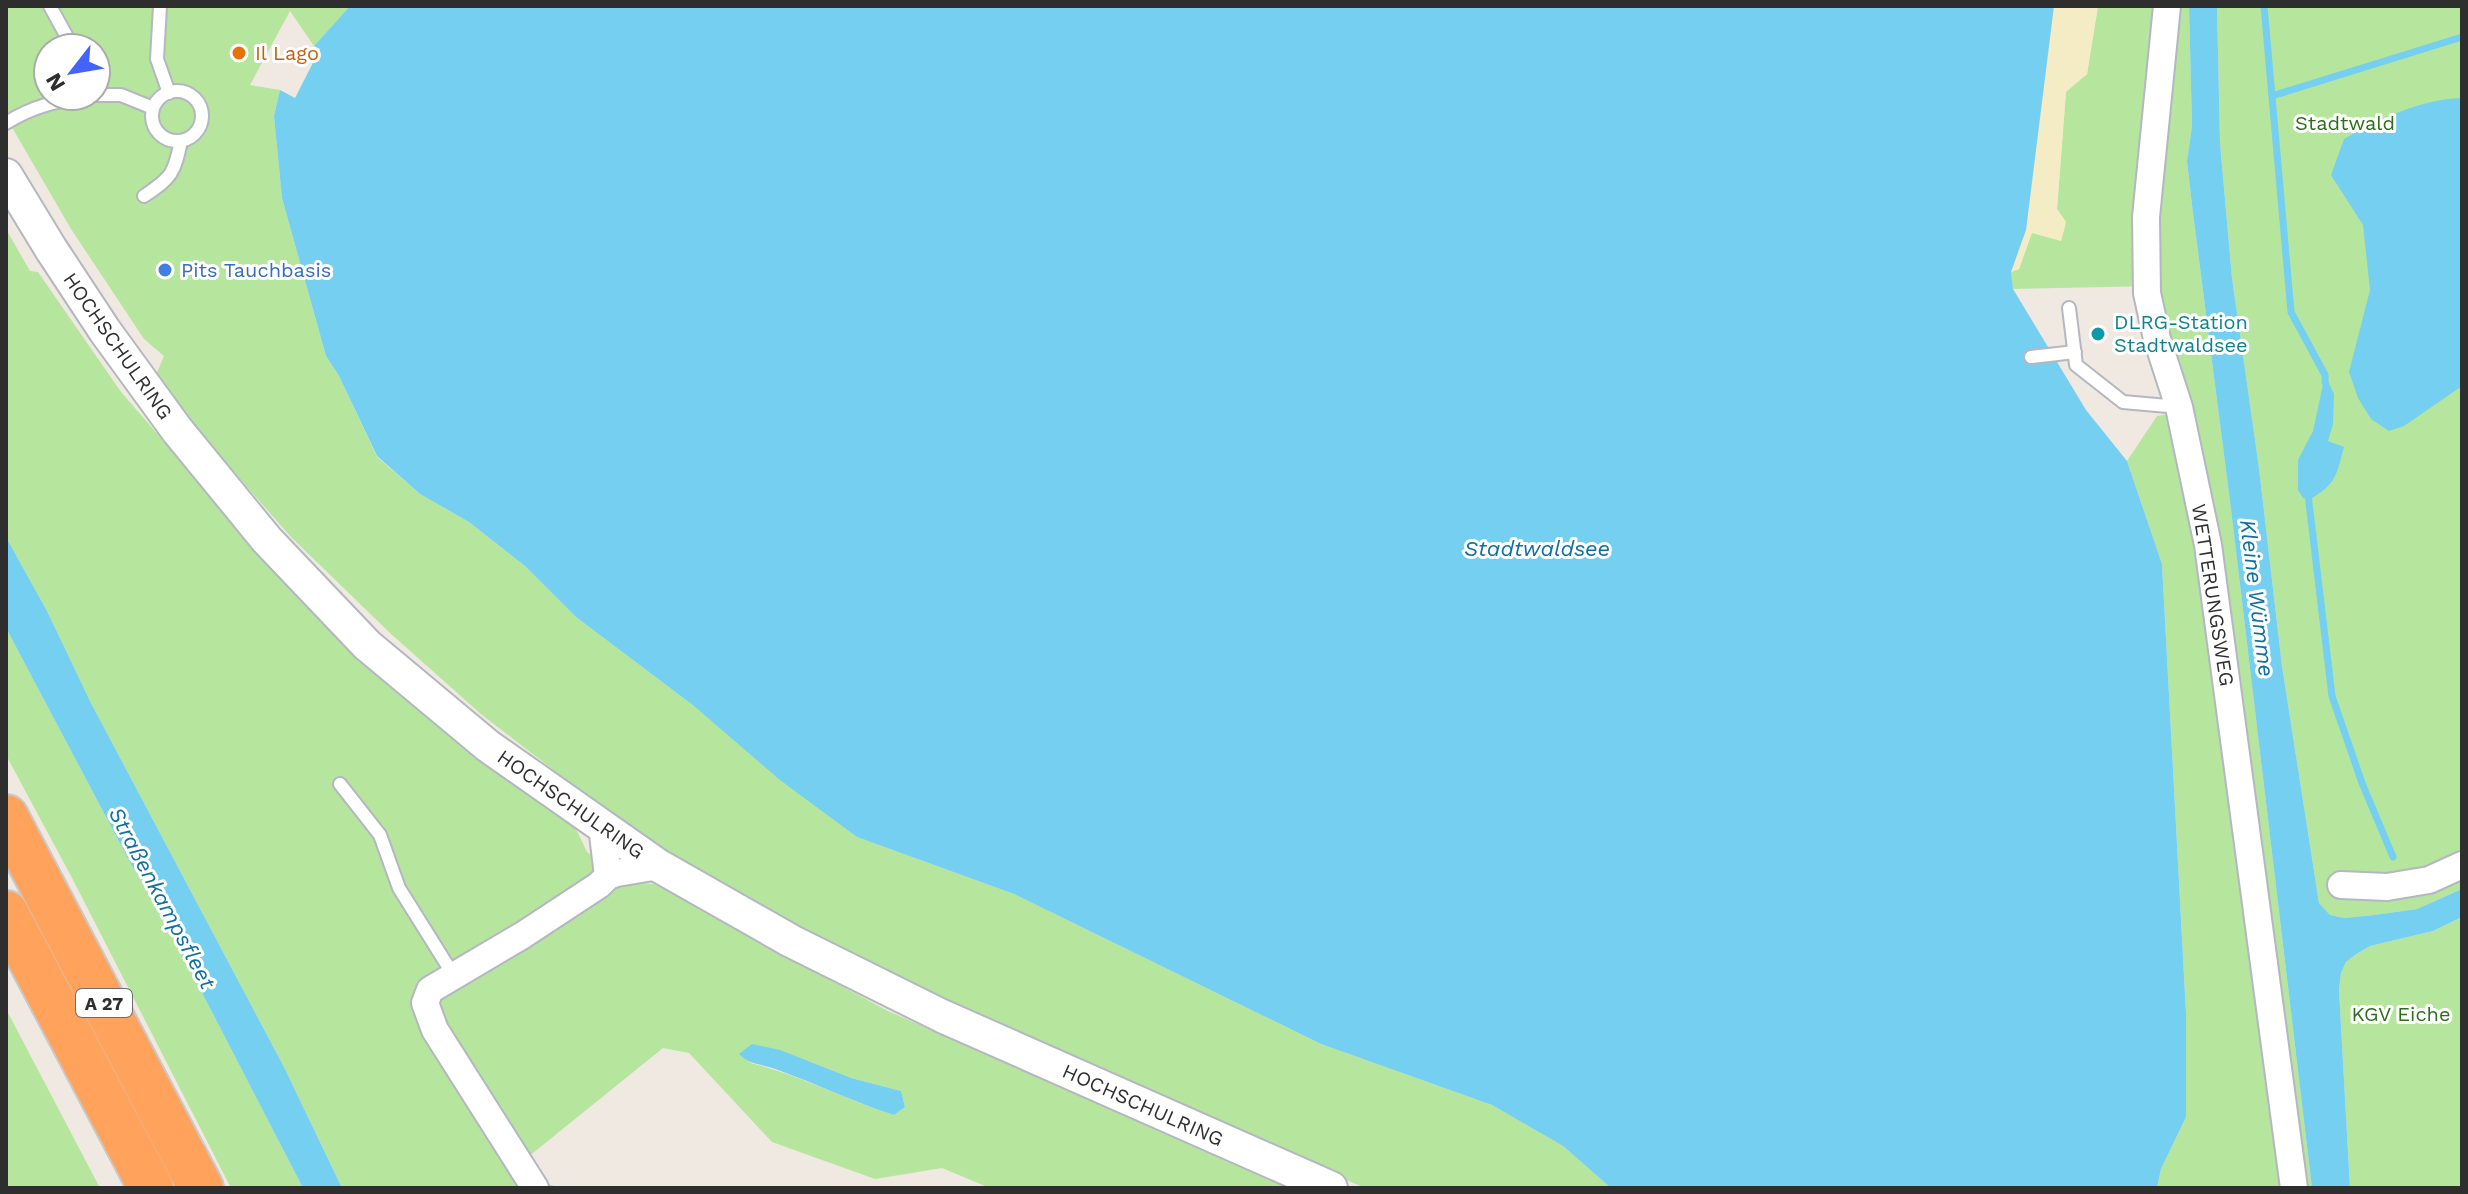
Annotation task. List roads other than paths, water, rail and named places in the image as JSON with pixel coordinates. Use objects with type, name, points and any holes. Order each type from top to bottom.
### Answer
[{"type":"highway","name":"A 27","points":[[6,817],[201,1188]]},
{"type":"highway","name":"A 27","points":[[6,913],[151,1188]]},
{"type":"street","name":"WETTERUNGSWEG","points":[[2167,6],[2146,217],[2147,293],[2157,339],[2179,407],[2208,545],[2294,1188]]},
{"type":"street","name":"HOCHSCHULRING","points":[[6,175],[105,331],[177,430],[267,540],[367,645],[488,746],[659,866],[791,941],[942,1016],[1331,1188]]},
{"type":"street","points":[[602,826],[608,876]]},
{"type":"street","points":[[2341,885],[2387,887],[2429,880],[2462,865]]},
{"type":"street","points":[[535,1188],[435,1030],[425,1003],[430,990],[523,935],[608,876],[659,866]]},
{"type":"lane","points":[[50,6],[64,32]]},
{"type":"lane","points":[[160,6],[157,59],[169,93]]},
{"type":"lane","points":[[169,93],[187,93],[200,106],[201,124],[196,132],[181,141],[162,136],[153,120],[153,108],[159,98],[169,93]]},
{"type":"lane","points":[[112,95],[121,95],[153,108]]},
{"type":"lane","points":[[6,123],[32,108]]},
{"type":"lane","points":[[144,196],[170,177],[181,141]]},
{"type":"lane","points":[[2069,308],[2076,365],[2123,402],[2179,407]]},
{"type":"lane","points":[[2031,357],[2075,352]]},
{"type":"lane","points":[[340,784],[380,835],[399,888],[454,976]]},
{"type":"water","name":"Stadtwaldsee","points":[[350,6],[2054,6],[2026,230],[2011,272],[2013,289],[2086,410],[2127,461],[2162,564],[2186,1013],[2186,1117],[2161,1169],[2157,1188],[1611,1188],[1563,1146],[1492,1105],[1321,1044],[1014,894],[857,837],[780,780],[694,706],[576,617],[525,566],[469,522],[420,494],[377,456],[339,376],[326,356],[282,198],[274,116],[280,90],[295,98],[320,49],[314,46]]},
{"type":"water","name":"Kleine Wümme","points":[[2189,6],[2217,6],[2220,143],[2232,278],[2259,468],[2282,666],[2319,903],[2330,915],[2344,918],[2417,909],[2462,889],[2462,917],[2433,931],[2370,946],[2346,962],[2341,973],[2339,990],[2350,1188],[2312,1188],[2187,161],[2192,126]]},
{"type":"water","points":[[2462,98],[2462,386],[2404,426],[2389,431],[2371,419],[2358,398],[2349,372],[2370,290],[2363,225],[2331,175],[2344,139],[2401,111],[2431,102]]},
{"type":"water","points":[[2325,375],[2334,394],[2333,424],[2328,441],[2344,447],[2334,479],[2309,500],[2303,498],[2298,490],[2298,460],[2313,431]]},
{"type":"water","name":"Straßenkampsfleet","points":[[6,537],[284,1067],[342,1188],[303,1188],[153,898],[132,866],[6,628]]},
{"type":"water","points":[[752,1044],[780,1050],[851,1078],[901,1091],[905,1107],[894,1115],[752,1062],[739,1054]]},
{"type":"waterway","points":[[2264,6],[2291,312],[2325,375],[2325,382]]},
{"type":"waterway","points":[[2272,96],[2462,37]]},
{"type":"waterway","points":[[2308,494],[2332,696],[2362,783],[2393,857]]},
{"type":"place","name":"Il Lago","points":[[239,53]]},
{"type":"place","name":"Pits Tauchbasis","points":[[165,270]]},
{"type":"place","name":"DLRG-Station Stadtwaldsee","points":[[2098,334]]},
{"type":"park label","name":"Stadtwald","points":[[2345,123]]},
{"type":"park label","name":"KGV Eiche","points":[[2401,1014]]}]
